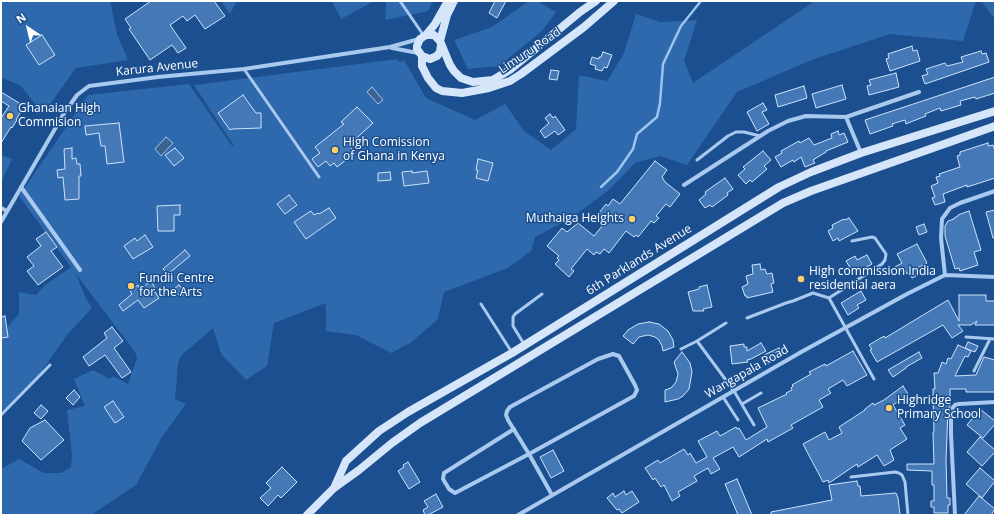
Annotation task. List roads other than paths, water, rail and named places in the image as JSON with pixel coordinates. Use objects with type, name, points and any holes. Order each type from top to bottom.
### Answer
[{"type":"street","points":[[449,1],[440,43],[441,49],[437,56],[430,59],[420,55],[417,46],[423,36],[435,24],[449,1]]},
{"type":"street","points":[[423,36],[434,35],[440,43],[450,65],[461,78],[472,82],[493,80],[511,69],[580,12],[596,1]]},
{"type":"street","name":"Limuru Road","points":[[420,55],[422,66],[428,78],[436,88],[442,91],[462,93],[489,88],[510,81],[521,74],[579,31],[614,1]]},
{"type":"street","name":"Karura Avenue","points":[[1,222],[63,116],[77,95],[89,86],[158,77],[244,69],[390,47],[423,36]]},
{"type":"street","name":"Karura Avenue","points":[[390,47],[420,55]]},
{"type":"street","points":[[684,185],[760,136],[788,121],[806,116],[846,117],[918,92]]},
{"type":"street","name":"6th Parklands Avenue","points":[[334,488],[346,461],[379,431],[408,412],[512,353],[779,187],[811,172],[861,153],[995,111]]},
{"type":"street","points":[[846,117],[861,153]]},
{"type":"street","name":"6th Parklands Avenue","points":[[307,515],[334,488],[360,470],[392,443],[420,423],[783,203],[811,191],[995,126]]},
{"type":"street","points":[[21,187],[80,270]]},
{"type":"street","points":[[945,275],[941,238],[942,219],[950,208],[960,203],[995,192]]},
{"type":"street","points":[[1,208],[8,212]]},
{"type":"street","name":"Wangapala Road","points":[[518,515],[845,328],[945,275],[995,277]]},
{"type":"street","points":[[514,429],[444,473],[443,479],[449,489],[455,493],[529,454],[634,396],[637,390],[619,356],[613,354],[598,359],[510,407],[506,414],[514,429],[529,454],[552,495]]},
{"type":"street","points":[[955,515],[951,434],[952,410],[955,405],[959,404],[995,402]]},
{"type":"lane","points":[[400,1],[423,36]]},
{"type":"lane","points":[[244,69],[319,177]]},
{"type":"lane","points":[[697,160],[728,136],[736,132],[744,132],[760,136]]},
{"type":"lane","points":[[829,298],[882,264],[885,260],[886,254],[875,238],[872,237],[852,241]]},
{"type":"lane","points":[[747,318],[786,302],[802,298],[813,292],[829,298],[874,379]]},
{"type":"lane","points":[[525,345],[513,326],[513,317],[542,294]]},
{"type":"lane","points":[[481,304],[512,353]]},
{"type":"lane","points":[[681,349],[726,323]]},
{"type":"lane","points":[[966,337],[995,338]]},
{"type":"lane","points":[[974,371],[990,339]]},
{"type":"lane","points":[[697,341],[734,391],[754,425]]},
{"type":"lane","points":[[1,415],[50,365]]},
{"type":"lane","points":[[742,404],[761,393]]},
{"type":"lane","points":[[723,397],[738,420]]},
{"type":"lane","points":[[851,477],[895,472],[902,475],[905,482],[908,515]]},
{"type":"waterway","points":[[601,187],[617,172],[633,149],[637,134],[657,117],[660,103],[663,64],[681,26],[701,1]]},
{"type":"place","name":"Ghanaian High Commision","points":[[10,116]]},
{"type":"place","name":"High Comission of Ghana in Kenya","points":[[335,150]]},
{"type":"place","name":"Muthaiga Heights","points":[[632,219]]},
{"type":"place","name":"High commission India residential aera","points":[[801,279]]},
{"type":"place","name":"Fundii Centre for the Arts","points":[[131,286]]},
{"type":"place","name":"Highridge Primary School","points":[[889,408]]}]
